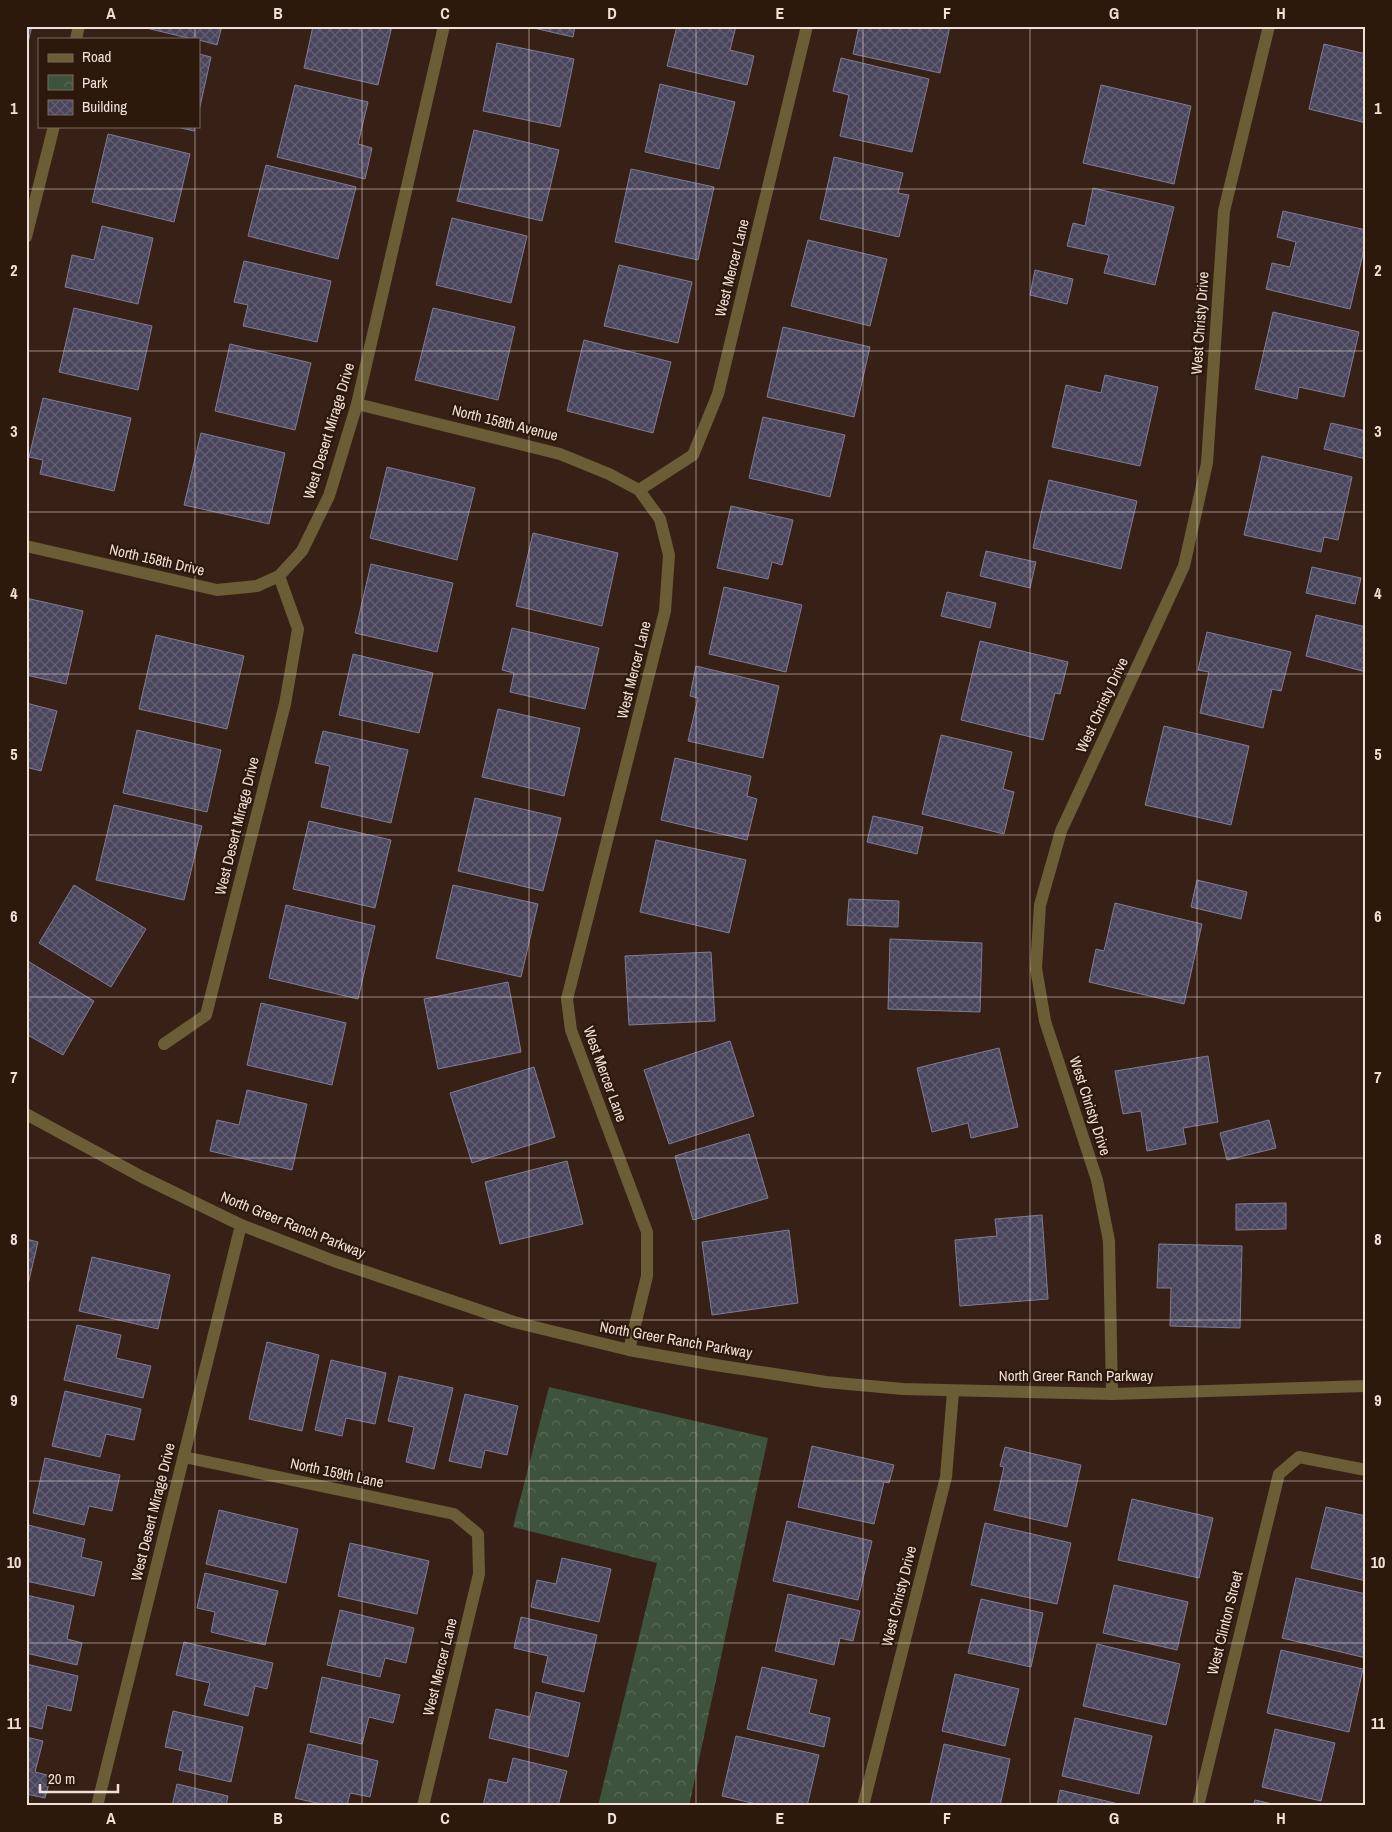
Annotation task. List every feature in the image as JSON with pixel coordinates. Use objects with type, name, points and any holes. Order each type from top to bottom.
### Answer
[{"type":"street","name":"West Desert Mirage Drive","points":[[164,1044],[206,1015],[285,704],[298,629],[279,576],[302,551],[329,496],[357,404],[444,26]]},
{"type":"street","name":"West Mercer Lane","points":[[629,1350],[647,1276],[647,1232],[571,1030],[567,999],[665,611],[669,555],[660,519],[639,490],[693,455],[718,394],[807,26]]},
{"type":"street","name":"West Christy Drive","points":[[1112,1394],[1109,1241],[1097,1180],[1045,1022],[1036,968],[1040,905],[1061,831],[1184,566],[1207,463],[1224,211],[1268,26]]},
{"type":"street","points":[[26,236],[53,128]]},
{"type":"street","name":"North 158th Avenue","points":[[357,404],[560,454],[609,474],[639,490]]},
{"type":"street","name":"North 158th Drive","points":[[26,546],[217,590],[257,586],[279,576]]},
{"type":"street","name":"North Greer Ranch Parkway","points":[[26,1114],[142,1177],[241,1225],[334,1261],[514,1322],[629,1350],[826,1382],[953,1392],[1112,1394],[1366,1386]]},
{"type":"street","name":"West Desert Mirage Drive","points":[[97,1806],[241,1225]]},
{"type":"street","name":"West Christy Drive","points":[[863,1806],[946,1477],[953,1392]]},
{"type":"street","name":"North 159th Lane","points":[[184,1457],[454,1514],[478,1534]]},
{"type":"street","name":"West Clinton Street","points":[[1198,1806],[1279,1474],[1299,1457],[1366,1470]]},
{"type":"street","name":"West Mercer Lane","points":[[423,1806],[479,1574],[478,1534]]},
{"type":"green space","points":[[549,1387],[768,1438],[689,1806],[598,1806],[657,1563],[513,1527]]},
{"type":"building","points":[[26,26],[32,26],[26,51]]},
{"type":"building","points":[[138,26],[222,26],[217,45],[200,40],[200,38],[188,38]]},
{"type":"building","points":[[313,26],[392,26],[378,85],[304,68]]},
{"type":"building","points":[[525,26],[575,26],[573,37]]},
{"type":"building","points":[[677,26],[736,26],[730,50],[754,56],[747,85],[667,66]]},
{"type":"building","points":[[859,26],[950,26],[940,73],[853,54]]},
{"type":"building","points":[[497,43],[574,59],[560,127],[483,111]]},
{"type":"building","points":[[1324,44],[1366,54],[1366,123],[1309,109]]},
{"type":"building","points":[[200,54],[211,57],[200,106]]},
{"type":"building","points":[[841,58],[929,79],[912,152],[840,136],[849,95],[833,91]]},
{"type":"building","points":[[660,84],[735,102],[719,169],[645,152]]},
{"type":"building","points":[[295,85],[368,102],[358,144],[372,148],[365,179],[277,157]]},
{"type":"building","points":[[1101,85],[1191,106],[1174,184],[1083,163]]},
{"type":"building","points":[[181,128],[195,128],[194,131]]},
{"type":"building","points":[[474,130],[559,150],[542,221],[457,201]]},
{"type":"building","points":[[108,134],[190,154],[174,222],[92,202]]},
{"type":"building","points":[[834,157],[903,173],[898,193],[909,195],[899,237],[820,219]]},
{"type":"building","points":[[266,165],[356,187],[338,259],[248,236]]},
{"type":"building","points":[[631,169],[714,187],[698,260],[615,242]]},
{"type":"building","points":[[1093,188],[1174,207],[1155,285],[1104,273],[1109,255],[1067,246],[1073,223],[1085,226]]},
{"type":"building","points":[[1283,211],[1366,230],[1366,241],[1350,309],[1266,289],[1272,263],[1290,267],[1296,242],[1277,237]]},
{"type":"building","points":[[452,218],[527,236],[511,303],[436,285]]},
{"type":"building","points":[[102,226],[153,238],[138,304],[65,287],[72,255],[94,260]]},
{"type":"building","points":[[808,240],[887,259],[870,326],[791,306]]},
{"type":"building","points":[[244,261],[331,281],[317,342],[243,326],[248,305],[234,302]]},
{"type":"building","points":[[619,265],[692,282],[678,343],[604,326]]},
{"type":"building","points":[[1035,270],[1073,279],[1067,304],[1030,295]]},
{"type":"building","points":[[74,308],[152,326],[138,390],[59,372]]},
{"type":"building","points":[[433,308],[515,327],[498,400],[415,380]]},
{"type":"building","points":[[1273,312],[1359,332],[1344,397],[1299,387],[1297,399],[1255,389]]},
{"type":"building","points":[[783,327],[870,347],[854,417],[767,397]]},
{"type":"building","points":[[584,340],[671,362],[653,433],[567,411]]},
{"type":"building","points":[[230,344],[311,363],[295,430],[215,411]]},
{"type":"building","points":[[1105,375],[1158,387],[1140,466],[1052,447],[1066,385],[1101,393]]},
{"type":"building","points":[[43,398],[131,418],[114,491],[40,474],[43,460],[29,457]]},
{"type":"building","points":[[763,417],[845,435],[830,497],[749,478]]},
{"type":"building","points":[[1331,423],[1366,431],[1366,459],[1324,449]]},
{"type":"building","points":[[201,433],[285,453],[269,524],[184,505]]},
{"type":"building","points":[[1262,456],[1352,477],[1338,540],[1324,537],[1321,552],[1244,535]]},
{"type":"building","points":[[387,467],[475,488],[457,560],[370,538]]},
{"type":"building","points":[[1049,480],[1137,501],[1121,569],[1033,548]]},
{"type":"building","points":[[731,506],[793,520],[782,565],[772,562],[768,579],[717,568]]},
{"type":"building","points":[[533,533],[618,553],[602,626],[516,606]]},
{"type":"building","points":[[986,551],[1036,562],[1030,588],[980,576]]},
{"type":"building","points":[[371,564],[453,583],[437,652],[355,633]]},
{"type":"building","points":[[1312,567],[1361,578],[1355,604],[1306,593]]},
{"type":"building","points":[[724,587],[802,605],[786,672],[709,654]]},
{"type":"building","points":[[947,592],[996,603],[990,628],[941,616]]},
{"type":"building","points":[[26,598],[83,611],[66,684],[26,675]]},
{"type":"building","points":[[1316,615],[1366,627],[1366,672],[1306,656]]},
{"type":"building","points":[[512,628],[599,648],[585,709],[510,692],[514,673],[502,670]]},
{"type":"building","points":[[1207,632],[1291,652],[1281,691],[1272,689],[1263,728],[1200,713],[1209,672],[1198,670]]},
{"type":"building","points":[[156,635],[244,656],[227,729],[139,709]]},
{"type":"building","points":[[980,641],[1068,662],[1060,694],[1055,693],[1043,740],[961,720]]},
{"type":"building","points":[[353,654],[433,673],[419,733],[339,715]]},
{"type":"building","points":[[696,666],[779,686],[763,758],[688,741],[698,698],[690,696]]},
{"type":"building","points":[[26,703],[57,711],[41,771],[26,767]]},
{"type":"building","points":[[498,709],[580,728],[564,796],[482,777]]},
{"type":"building","points":[[1164,726],[1249,746],[1231,825],[1145,805]]},
{"type":"building","points":[[137,730],[221,750],[207,812],[123,793]]},
{"type":"building","points":[[323,731],[408,750],[391,823],[321,807],[330,766],[315,763]]},
{"type":"building","points":[[941,735],[1012,752],[1003,789],[1014,792],[1004,834],[922,814]]},
{"type":"building","points":[[675,758],[751,776],[747,796],[757,799],[747,840],[661,820]]},
{"type":"building","points":[[475,798],[561,818],[543,891],[458,871]]},
{"type":"building","points":[[114,805],[202,826],[184,900],[96,880]]},
{"type":"building","points":[[873,816],[923,827],[917,854],[867,842]]},
{"type":"building","points":[[309,821],[391,840],[375,908],[293,889]]},
{"type":"building","points":[[656,840],[746,860],[729,933],[640,912]]},
{"type":"building","points":[[1197,880],[1247,892],[1241,919],[1191,907]]},
{"type":"building","points":[[74,885],[146,929],[111,987],[39,943]]},
{"type":"building","points":[[453,885],[538,904],[521,977],[436,958]]},
{"type":"building","points":[[849,899],[899,901],[898,927],[847,925]]},
{"type":"building","points":[[1115,903],[1202,924],[1184,1004],[1089,982],[1096,949],[1104,951]]},
{"type":"building","points":[[286,905],[375,926],[358,999],[269,978]]},
{"type":"building","points":[[890,939],[982,943],[980,1012],[888,1009]]},
{"type":"building","points":[[711,952],[715,1021],[629,1025],[625,956]]},
{"type":"building","points":[[26,960],[94,1001],[63,1055],[26,1034]]},
{"type":"building","points":[[508,982],[521,1052],[438,1069],[424,999]]},
{"type":"building","points":[[261,1003],[346,1023],[332,1085],[247,1065]]},
{"type":"building","points":[[730,1041],[754,1116],[669,1144],[644,1070]]},
{"type":"building","points":[[999,1048],[1018,1127],[971,1138],[968,1123],[932,1132],[917,1068]]},
{"type":"building","points":[[1208,1056],[1218,1122],[1183,1128],[1186,1144],[1147,1151],[1141,1111],[1123,1114],[1115,1071]]},
{"type":"building","points":[[534,1067],[555,1137],[472,1163],[450,1093]]},
{"type":"building","points":[[247,1090],[307,1104],[292,1170],[210,1151],[217,1120],[239,1125]]},
{"type":"building","points":[[1269,1120],[1276,1148],[1227,1160],[1220,1133]]},
{"type":"building","points":[[749,1134],[768,1198],[693,1220],[675,1156]]},
{"type":"building","points":[[567,1161],[583,1224],[500,1244],[485,1182]]},
{"type":"building","points":[[1286,1203],[1286,1229],[1236,1230],[1236,1204]]},
{"type":"building","points":[[1042,1215],[1048,1299],[960,1306],[955,1240],[997,1236],[995,1219]]},
{"type":"building","points":[[789,1230],[798,1303],[712,1315],[702,1242]]},
{"type":"building","points":[[26,1239],[38,1242],[26,1293]]},
{"type":"building","points":[[1159,1244],[1242,1246],[1240,1328],[1170,1326],[1171,1288],[1157,1288]]},
{"type":"building","points":[[92,1257],[170,1275],[158,1329],[79,1311]]},
{"type":"building","points":[[77,1325],[121,1335],[116,1358],[151,1366],[143,1398],[64,1380]]},
{"type":"building","points":[[267,1342],[319,1355],[302,1431],[249,1419]]},
{"type":"building","points":[[331,1360],[386,1373],[375,1424],[346,1418],[342,1436],[315,1430]]},
{"type":"building","points":[[399,1376],[453,1388],[434,1469],[406,1462],[414,1427],[388,1421]]},
{"type":"building","points":[[65,1391],[141,1409],[134,1440],[106,1434],[100,1457],[52,1446]]},
{"type":"building","points":[[465,1394],[518,1406],[507,1455],[485,1450],[481,1468],[449,1461]]},
{"type":"building","points":[[812,1446],[894,1465],[889,1483],[884,1482],[874,1524],[798,1507]]},
{"type":"building","points":[[1005,1447],[1081,1465],[1067,1527],[994,1510],[1004,1467],[1000,1466]]},
{"type":"building","points":[[45,1458],[120,1475],[112,1511],[89,1506],[84,1525],[33,1513]]},
{"type":"building","points":[[1132,1499],[1213,1518],[1199,1578],[1118,1560]]},
{"type":"building","points":[[1326,1507],[1366,1516],[1366,1581],[1311,1568]]},
{"type":"building","points":[[219,1510],[298,1529],[286,1583],[206,1564]]},
{"type":"building","points":[[787,1521],[872,1541],[858,1600],[773,1581]]},
{"type":"building","points":[[985,1523],[1071,1543],[1057,1604],[971,1585]]},
{"type":"building","points":[[28,1525],[85,1539],[81,1557],[102,1562],[94,1596],[26,1581],[26,1533]]},
{"type":"building","points":[[350,1543],[429,1561],[417,1614],[338,1596]]},
{"type":"building","points":[[562,1558],[611,1569],[599,1622],[531,1607],[537,1580],[556,1584]]},
{"type":"building","points":[[205,1573],[278,1591],[265,1645],[211,1632],[215,1612],[197,1608]]},
{"type":"building","points":[[1296,1578],[1366,1594],[1366,1658],[1282,1638]]},
{"type":"building","points":[[1114,1585],[1188,1602],[1177,1650],[1103,1633]]},
{"type":"building","points":[[788,1594],[860,1611],[853,1641],[840,1638],[834,1665],[775,1651]]},
{"type":"building","points":[[26,1595],[74,1606],[67,1639],[82,1643],[77,1665],[26,1653]]},
{"type":"building","points":[[981,1599],[1043,1613],[1031,1667],[968,1653]]},
{"type":"building","points":[[340,1610],[414,1628],[406,1663],[385,1658],[380,1677],[327,1665]]},
{"type":"building","points":[[521,1617],[597,1635],[584,1692],[542,1682],[548,1656],[514,1648]]},
{"type":"building","points":[[184,1642],[273,1663],[267,1689],[255,1686],[248,1716],[204,1705],[210,1683],[176,1675]]},
{"type":"building","points":[[1097,1644],[1180,1664],[1166,1725],[1083,1706]]},
{"type":"building","points":[[1281,1650],[1363,1669],[1349,1732],[1267,1713]]},
{"type":"building","points":[[26,1664],[78,1676],[71,1711],[47,1705],[42,1729],[26,1725]]},
{"type":"building","points":[[762,1667],[817,1680],[809,1713],[830,1718],[824,1747],[747,1729]]},
{"type":"building","points":[[955,1674],[1019,1689],[1005,1746],[942,1731]]},
{"type":"building","points":[[322,1677],[400,1695],[393,1723],[369,1717],[362,1744],[310,1732]]},
{"type":"building","points":[[536,1692],[580,1703],[568,1757],[489,1738],[496,1709],[530,1717]]},
{"type":"building","points":[[173,1711],[243,1727],[231,1782],[179,1770],[183,1751],[165,1747]]},
{"type":"building","points":[[1075,1718],[1152,1736],[1139,1794],[1062,1776]]},
{"type":"building","points":[[1275,1729],[1335,1743],[1321,1801],[1262,1787]]},
{"type":"building","points":[[736,1736],[819,1755],[807,1806],[765,1806],[722,1796]]},
{"type":"building","points":[[26,1737],[43,1741],[35,1772],[51,1776],[45,1798],[26,1794]]},
{"type":"building","points":[[308,1744],[378,1761],[370,1797],[350,1793],[347,1806],[329,1806],[295,1798]]},
{"type":"building","points":[[944,1744],[1010,1759],[1000,1806],[930,1806]]},
{"type":"building","points":[[513,1758],[567,1771],[558,1806],[483,1806],[489,1779],[507,1783]]},
{"type":"building","points":[[177,1784],[228,1796],[226,1806],[172,1806]]},
{"type":"building","points":[[1060,1790],[1127,1806],[1057,1806]]},
{"type":"building","points":[[1255,1800],[1281,1806],[1253,1806]]}]
